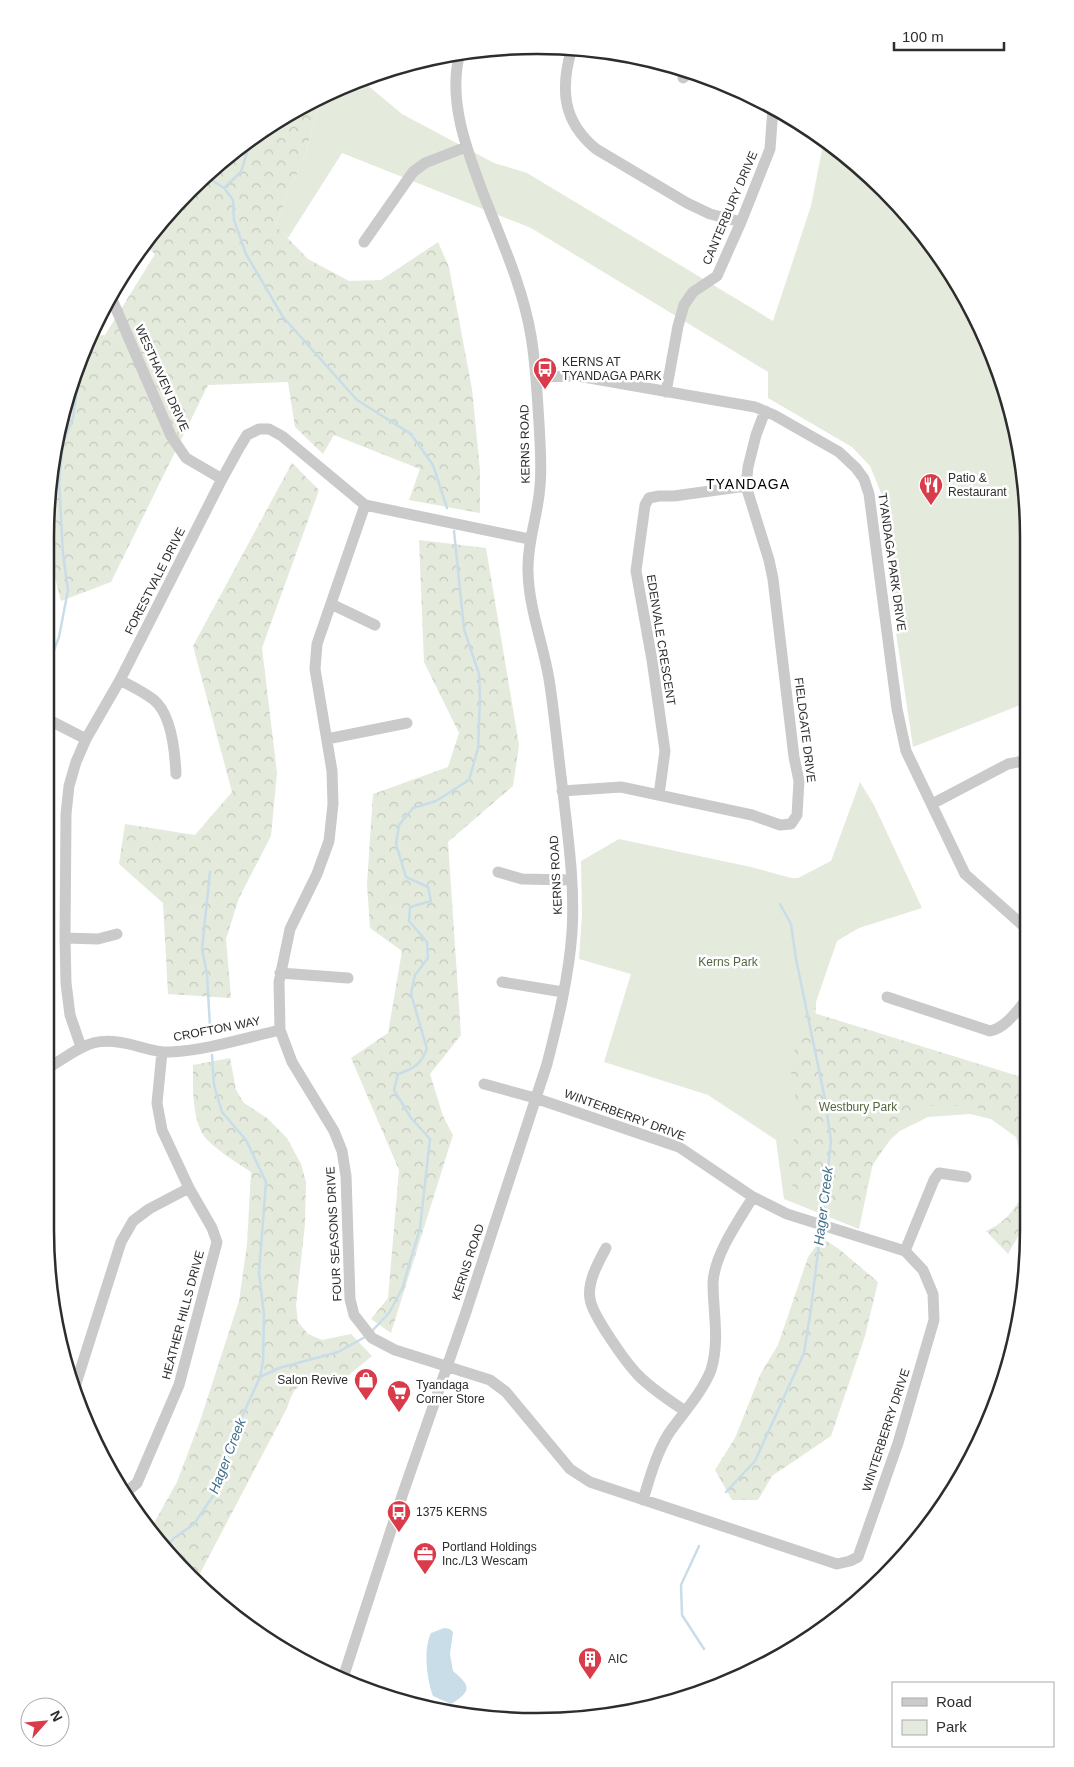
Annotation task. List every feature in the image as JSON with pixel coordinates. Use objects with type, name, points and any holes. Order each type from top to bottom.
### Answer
[{"type":"street","points":[[570,55],[565,70],[566,105],[583,138],[596,149],[687,203],[710,214],[741,222]]},
{"type":"street","name":"KERNS ROAD","points":[[345,1673],[547,1064],[563,992],[572,932],[571,880],[549,677],[530,596],[528,574],[530,538],[536,516],[540,486],[536,377],[531,336],[524,305],[466,147],[459,112],[456,77],[458,61]]},
{"type":"street","name":"CANTERBURY DRIVE","points":[[666,392],[684,304],[692,292],[717,276],[770,149],[773,115]]},
{"type":"street","points":[[364,242],[413,172],[425,163],[466,147]]},
{"type":"street","name":"WESTHAVEN DRIVE","points":[[114,304],[171,436],[186,458],[222,479]]},
{"type":"street","name":"TYANDAGA PARK DRIVE","points":[[536,377],[578,376],[742,404],[765,411],[839,452],[852,464],[864,480],[869,494],[902,735],[906,751],[968,878],[1020,923]]},
{"type":"street","name":"FIELDGATE DRIVE","points":[[562,791],[621,787],[752,815],[780,825],[791,824],[797,815],[799,780],[794,756],[773,578],[746,486],[748,467],[756,435],[765,411]]},
{"type":"street","name":"FORESTVALE DRIVE","points":[[81,1047],[70,1015],[66,982],[66,814],[69,786],[86,738],[120,680],[222,479],[247,436],[259,430],[269,429],[282,436],[365,505],[530,538]]},
{"type":"street","name":"EDENVALE CRESCENT","points":[[659,795],[665,751],[652,660],[636,571],[645,505],[649,498],[659,496],[674,496],[746,486]]},
{"type":"street","name":"FOUR SEASONS DRIVE","points":[[365,505],[317,644],[315,669],[332,771],[333,804],[329,841],[317,874],[290,929],[280,973],[280,1030],[292,1062],[334,1131],[342,1151],[346,1176],[350,1299],[354,1315],[372,1338],[395,1350],[448,1366]]},
{"type":"street","points":[[331,604],[375,625]]},
{"type":"street","points":[[120,680],[155,701],[166,717],[175,754],[176,774]]},
{"type":"street","points":[[54,722],[86,738]]},
{"type":"street","points":[[327,739],[407,722]]},
{"type":"street","points":[[932,804],[1008,764],[1020,762]]},
{"type":"street","points":[[498,872],[522,879],[571,880]]},
{"type":"street","points":[[65,938],[98,940],[116,934]]},
{"type":"street","points":[[280,973],[348,978]]},
{"type":"street","points":[[502,982],[563,992]]},
{"type":"street","points":[[887,998],[990,1031],[998,1029],[1020,1007]]},
{"type":"street","name":"CROFTON WAY","points":[[54,1064],[81,1047],[95,1041],[118,1041],[162,1052],[205,1047],[280,1030]]},
{"type":"street","name":"HEATHER HILLS DRIVE","points":[[129,1489],[137,1483],[179,1385],[217,1242],[212,1228],[189,1188],[162,1130],[158,1103],[162,1052]]},
{"type":"street","name":"WINTERBERRY DRIVE","points":[[448,1366],[490,1380],[506,1392],[570,1469],[590,1482],[837,1564],[858,1557],[898,1443],[934,1320],[933,1294],[923,1270],[905,1251],[787,1214],[753,1197],[679,1147],[535,1098],[484,1084]]},
{"type":"street","points":[[905,1251],[938,1173],[966,1177]]},
{"type":"street","points":[[77,1379],[121,1242],[133,1221],[149,1208],[189,1188]]},
{"type":"street","points":[[643,1500],[656,1457],[685,1411],[701,1390],[710,1370],[716,1336],[713,1281],[728,1239],[753,1197]]},
{"type":"street","points":[[606,1248],[592,1281],[589,1297],[593,1311],[638,1375],[660,1394],[685,1411]]},
{"type":"green space","points":[[367,85],[402,114],[494,163],[527,173],[773,321],[811,206],[822,148],[831,154],[879,195],[900,218],[939,269],[956,295],[970,323],[995,382],[1011,443],[1019,505],[1020,705],[913,747],[891,599],[881,493],[870,466],[852,447],[768,398],[768,372],[531,228],[342,153],[288,238],[275,225],[305,155],[319,106]]},
{"type":"green space","points":[[319,106],[305,155],[275,225],[308,259],[349,281],[381,280],[438,242],[449,267],[472,389],[480,470],[480,513],[409,500],[420,469],[334,435],[323,454],[295,427],[288,382],[208,385],[111,582],[61,601],[54,573],[55,505],[63,443],[70,412],[79,382],[98,336],[105,335],[155,254],[149,249],[154,243],[195,195],[218,174],[269,135],[295,118]]},
{"type":"green space","points":[[292,463],[319,490],[262,648],[277,773],[271,836],[239,898],[226,939],[231,998],[168,994],[163,903],[119,864],[125,824],[195,835],[232,792],[193,646]]},
{"type":"green space","points":[[419,540],[486,548],[519,745],[513,786],[448,842],[461,1035],[430,1074],[443,1116],[453,1135],[391,1333],[371,1319],[388,1298],[399,1170],[351,1058],[388,1033],[402,951],[370,928],[367,884],[373,794],[448,767],[459,733],[424,662]]},
{"type":"green space","name":"Kerns Park","points":[[860,782],[874,805],[922,908],[859,928],[837,941],[816,1002],[814,1051],[1020,1088],[1020,1151],[1016,1137],[991,1119],[970,1114],[928,1117],[900,1131],[875,1153],[859,1229],[784,1199],[776,1140],[708,1095],[604,1062],[631,974],[579,959],[582,916],[581,861],[619,839],[751,867],[791,878],[798,878],[831,861]]},
{"type":"green space","name":"Westbury Park","points":[[808,1006],[816,1008],[814,1013],[1020,1077],[1020,1139],[1007,1120],[973,1106],[925,1106],[897,1130],[871,1167],[859,1211],[796,1192],[785,1172],[799,1120],[790,1065]]},
{"type":"green space","points":[[230,1058],[236,1090],[244,1103],[267,1118],[287,1138],[301,1164],[306,1182],[305,1224],[296,1305],[298,1322],[308,1334],[322,1340],[351,1334],[372,1356],[344,1379],[325,1378],[311,1381],[299,1386],[295,1390],[199,1576],[154,1524],[177,1482],[200,1421],[239,1301],[247,1245],[251,1172],[209,1142],[201,1131],[195,1107],[193,1065]]},
{"type":"green space","points":[[1020,1199],[1020,1233],[1008,1254],[986,1231],[1000,1223]]},
{"type":"green space","points":[[822,1238],[839,1249],[878,1282],[865,1336],[831,1436],[772,1476],[758,1500],[732,1500],[715,1470],[735,1438],[761,1373],[778,1345],[808,1257]]},
{"type":"water","points":[[444,1628],[450,1629],[453,1632],[450,1654],[453,1671],[467,1688],[463,1695],[451,1704],[433,1696],[427,1665],[427,1647],[431,1633]]},
{"type":"waterway","points":[[224,188],[241,172],[247,151]]},
{"type":"waterway","points":[[211,180],[224,188],[233,200],[234,220],[246,254],[283,317],[357,400],[411,434],[433,465],[447,508]]},
{"type":"waterway","points":[[63,443],[73,418],[78,387]]},
{"type":"waterway","points":[[54,650],[59,637],[68,590],[63,554],[59,481],[63,443]]},
{"type":"waterway","points":[[373,1330],[389,1313],[402,1289],[420,1228],[430,1139],[411,1118],[394,1090],[398,1074],[416,1065],[422,1059],[427,1049],[411,994],[415,975],[428,958],[427,942],[409,921],[410,907],[431,901],[428,887],[406,877],[396,844],[399,825],[413,808],[436,801],[469,780],[478,748],[479,674],[464,629],[454,531]]},
{"type":"waterway","points":[[210,872],[202,949],[207,974],[210,1027]]},
{"type":"waterway","name":"Hager Creek","points":[[780,904],[791,924],[796,959],[825,1099],[831,1141],[822,1220]]},
{"type":"waterway","points":[[169,1543],[194,1524],[215,1493],[241,1419],[260,1377],[263,1361],[264,1314],[259,1273],[266,1182],[246,1140],[222,1112],[214,1085],[212,1055]]},
{"type":"waterway","name":"Hager Creek","points":[[726,1492],[755,1461],[804,1353],[821,1228]]},
{"type":"waterway","points":[[260,1377],[279,1368],[338,1352],[367,1336]]},
{"type":"waterway","name":"Hager Creek","points":[[699,1546],[681,1585],[682,1615],[704,1649]]},
{"type":"place","name":"KERNS AT TYANDAGA PARK","points":[[545,390]]},
{"type":"place","name":"Patio & Restaurant","points":[[931,506]]},
{"type":"place","name":"Salon Revive","points":[[366,1401]]},
{"type":"place","name":"Tyandaga Corner Store","points":[[399,1413]]},
{"type":"place","name":"1375 KERNS","points":[[399,1533]]},
{"type":"place","name":"Portland Holdings Inc./L3 Wescam","points":[[425,1575]]},
{"type":"place","name":"AIC","points":[[590,1680]]},
{"type":"district","name":"TYANDAGA","points":[[748,484]]}]
